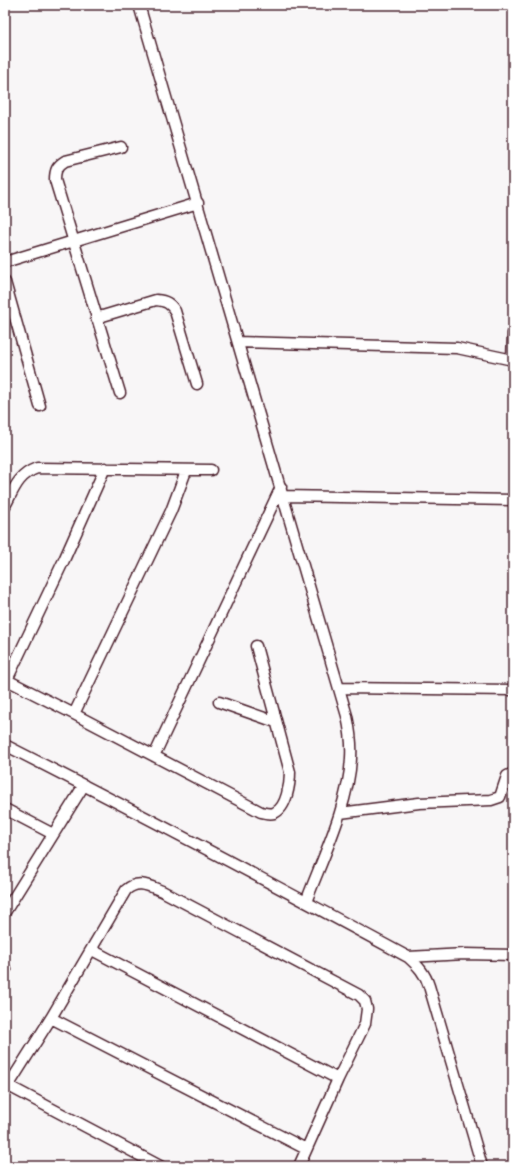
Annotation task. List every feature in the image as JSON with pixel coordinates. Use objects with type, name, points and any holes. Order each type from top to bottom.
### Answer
[{"type":"street","points":[[139,5],[347,716],[351,739],[351,760],[348,787],[340,814],[306,902]]},
{"type":"street","points":[[120,394],[55,180],[55,172],[58,165],[65,161],[121,147]]},
{"type":"street","points":[[5,262],[198,203]]},
{"type":"street","points":[[5,282],[40,406]]},
{"type":"street","points":[[96,318],[156,300],[165,301],[170,304],[175,311],[197,384]]},
{"type":"street","points":[[238,342],[457,348],[512,360],[513,333]]},
{"type":"street","points":[[5,505],[20,478],[28,471],[37,468],[105,468],[186,471],[211,470]]},
{"type":"street","points":[[105,468],[64,560],[6,681],[74,714],[261,812],[274,813],[281,808],[286,797],[290,784],[290,772],[256,646]]},
{"type":"street","points":[[74,714],[171,511],[186,471]]},
{"type":"street","points":[[282,492],[513,500]]},
{"type":"street","points":[[154,756],[282,492]]},
{"type":"street","points":[[339,688],[513,690]]},
{"type":"street","points":[[219,702],[276,722]]},
{"type":"street","points":[[5,745],[84,785],[408,957],[425,975],[429,986],[482,1166]]},
{"type":"street","points":[[340,814],[419,802],[491,800],[500,797],[507,776],[513,773]]},
{"type":"street","points":[[6,907],[84,785]]},
{"type":"street","points":[[5,809],[53,834]]},
{"type":"street","points":[[160,1166],[6,1087],[51,1018],[126,890],[132,885],[138,884],[146,885],[162,891],[359,995],[365,1001],[367,1009],[365,1024],[298,1166]]},
{"type":"street","points":[[92,950],[338,1079]]},
{"type":"street","points":[[408,957],[465,954],[513,955]]},
{"type":"street","points":[[51,1018],[306,1149]]},
{"type":"building","points":[[5,963],[11,966],[12,971],[5,975]]}]
